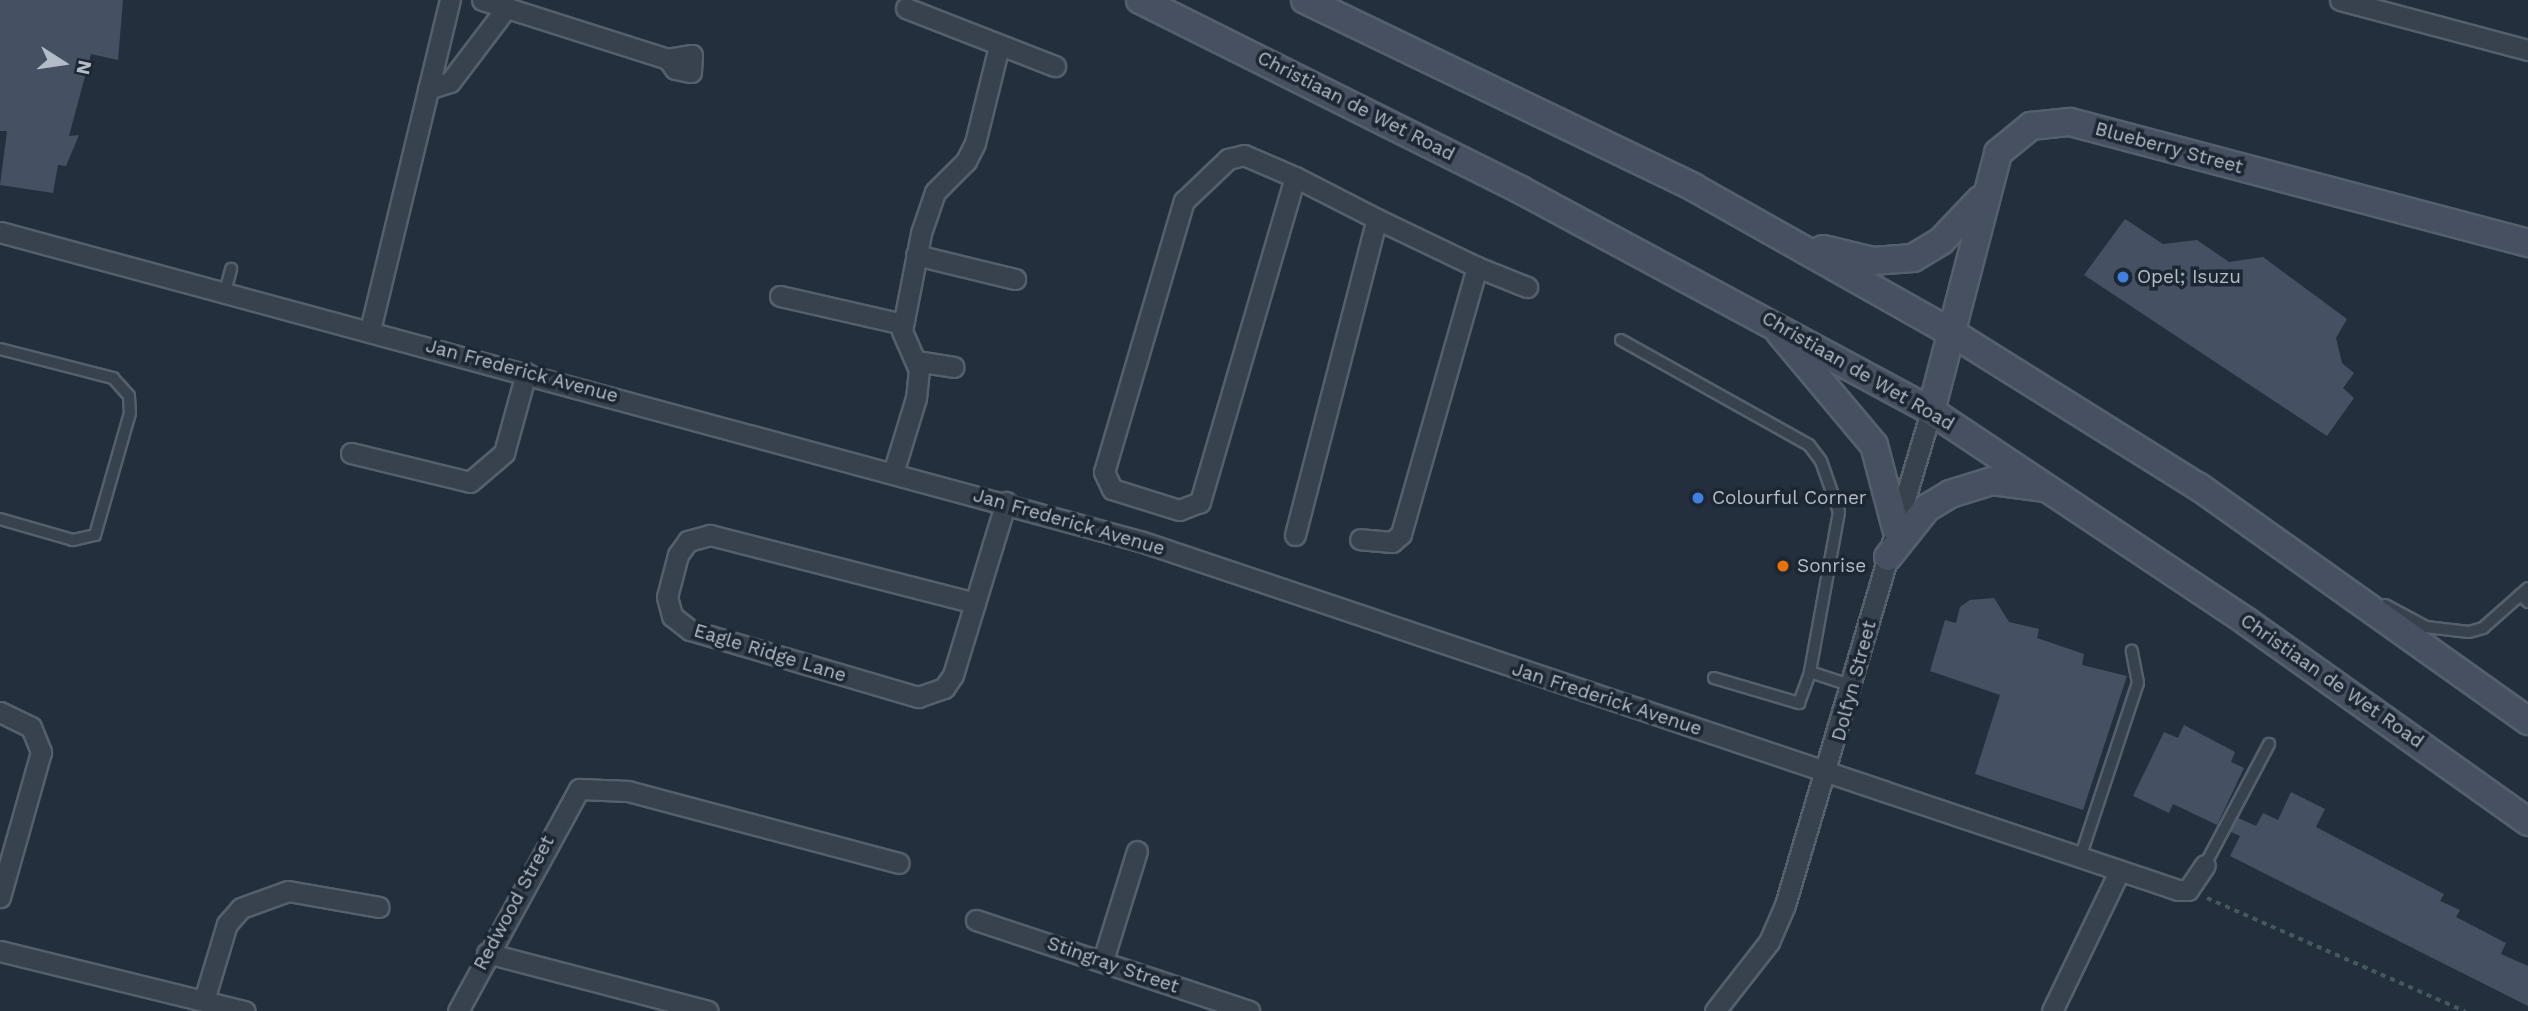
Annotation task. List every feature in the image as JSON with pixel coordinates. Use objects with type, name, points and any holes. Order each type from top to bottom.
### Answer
[{"type":"main road","name":"Christiaan de Wet Road","points":[[1140,0],[1766,317],[1931,411],[2053,489],[2528,822]]},
{"type":"main road","points":[[1304,0],[1523,102],[1771,232],[1949,331],[2279,542],[2528,721]]},
{"type":"main road","name":"Blueberry Street","points":[[1949,331],[1998,153],[2013,136],[2031,126],[2070,122],[2528,243]]},
{"type":"main road","points":[[1771,232],[1846,256],[1892,263],[1941,241],[1985,194]]},
{"type":"main road","points":[[1766,317],[1874,445],[1896,528]]},
{"type":"main road","name":"Dolfyn Street","points":[[1931,411],[1949,331]]},
{"type":"main road","points":[[1888,557],[1927,509],[1957,491],[1993,481],[2053,489]]},
{"type":"street","points":[[370,330],[450,0]]},
{"type":"street","points":[[482,0],[668,59]]},
{"type":"street","points":[[2340,0],[2528,50]]},
{"type":"street","points":[[428,89],[450,82],[507,7]]},
{"type":"street","points":[[906,8],[1055,66]]},
{"type":"street","points":[[893,473],[916,398],[916,362],[903,324],[916,254],[935,192],[966,161],[975,143],[999,46]]},
{"type":"street","points":[[1295,177],[1200,502],[1179,510],[1112,489],[1104,472],[1180,208],[1235,156],[1295,177],[1476,267],[1527,286]]},
{"type":"street","points":[[1295,535],[1377,219]]},
{"type":"street","name":"Jan Frederick Avenue","points":[[0,232],[1006,502],[1140,541],[2119,872],[2188,890]]},
{"type":"street","points":[[916,254],[1015,279]]},
{"type":"street","points":[[1360,539],[1392,542],[1401,534],[1476,267]]},
{"type":"street","points":[[780,296],[903,324]]},
{"type":"street","points":[[916,362],[954,367]]},
{"type":"street","points":[[351,453],[470,482],[504,453],[526,373]]},
{"type":"street","name":"Dolfyn Street","points":[[1715,1011],[1769,942],[1829,772],[1931,411]]},
{"type":"street","name":"Eagle Ridge Lane","points":[[975,603],[710,536],[688,541],[678,555],[667,597],[672,616],[690,630],[918,697],[944,688],[953,675],[1006,502]]},
{"type":"street","points":[[0,712],[32,727],[41,752],[9,831],[0,897]]},
{"type":"street","name":"Redwood Street","points":[[458,1011],[571,795],[591,786],[628,791],[900,863]]},
{"type":"street","points":[[1103,960],[1136,851]]},
{"type":"street","points":[[2188,890],[2205,864]]},
{"type":"street","points":[[2052,1011],[2119,872]]},
{"type":"street","points":[[204,1000],[226,924],[241,908],[288,891],[379,907]]},
{"type":"street","name":"Stingray Street","points":[[976,920],[1103,960],[1249,1011]]},
{"type":"street","points":[[0,951],[245,1011]]},
{"type":"street","points":[[487,953],[708,1011]]},
{"type":"lane","points":[[225,292],[231,269]]},
{"type":"lane","points":[[1621,340],[1809,445],[1821,461],[1839,512],[1810,672],[1799,703],[1714,678]]},
{"type":"lane","points":[[0,349],[113,379],[129,396],[130,413],[95,535],[73,540],[0,519]]},
{"type":"lane","points":[[2279,542],[2426,627],[2483,628],[2525,595]]},
{"type":"lane","points":[[2080,858],[2138,683],[2132,651]]},
{"type":"lane","points":[[1810,672],[1854,686]]},
{"type":"lane","points":[[2205,864],[2269,744]]},
{"type":"path","points":[[2188,890],[2465,1011]]},
{"type":"building","points":[[0,0],[123,0],[118,60],[91,54],[69,136],[79,135],[66,166],[58,165],[53,193],[0,185],[7,131],[0,131]]},
{"type":"building","points":[[2125,219],[2163,244],[2197,240],[2229,262],[2263,257],[2347,319],[2336,338],[2342,363],[2354,373],[2343,388],[2354,398],[2327,436],[2084,275]]},
{"type":"building","points":[[1994,598],[2009,622],[2039,629],[2037,638],[2084,654],[2082,665],[2127,676],[2083,810],[1975,774],[2000,695],[1930,671],[1945,620],[1956,623],[1960,607],[1970,600]]},
{"type":"building","points":[[2184,725],[2235,752],[2231,762],[2244,768],[2217,825],[2173,804],[2169,813],[2133,796],[2164,732],[2178,738]]},
{"type":"building","points":[[2291,792],[2325,809],[2316,827],[2444,894],[2440,901],[2460,910],[2456,917],[2506,943],[2501,954],[2528,966],[2528,1006],[2230,856],[2240,836],[2231,832],[2238,818],[2256,826],[2263,813],[2278,820]]},
{"type":"place","name":"Opel; Isuzu","points":[[2123,277]]},
{"type":"place","name":"Colourful Corner","points":[[1698,498]]},
{"type":"place","name":"Sonrise","points":[[1783,566]]}]
